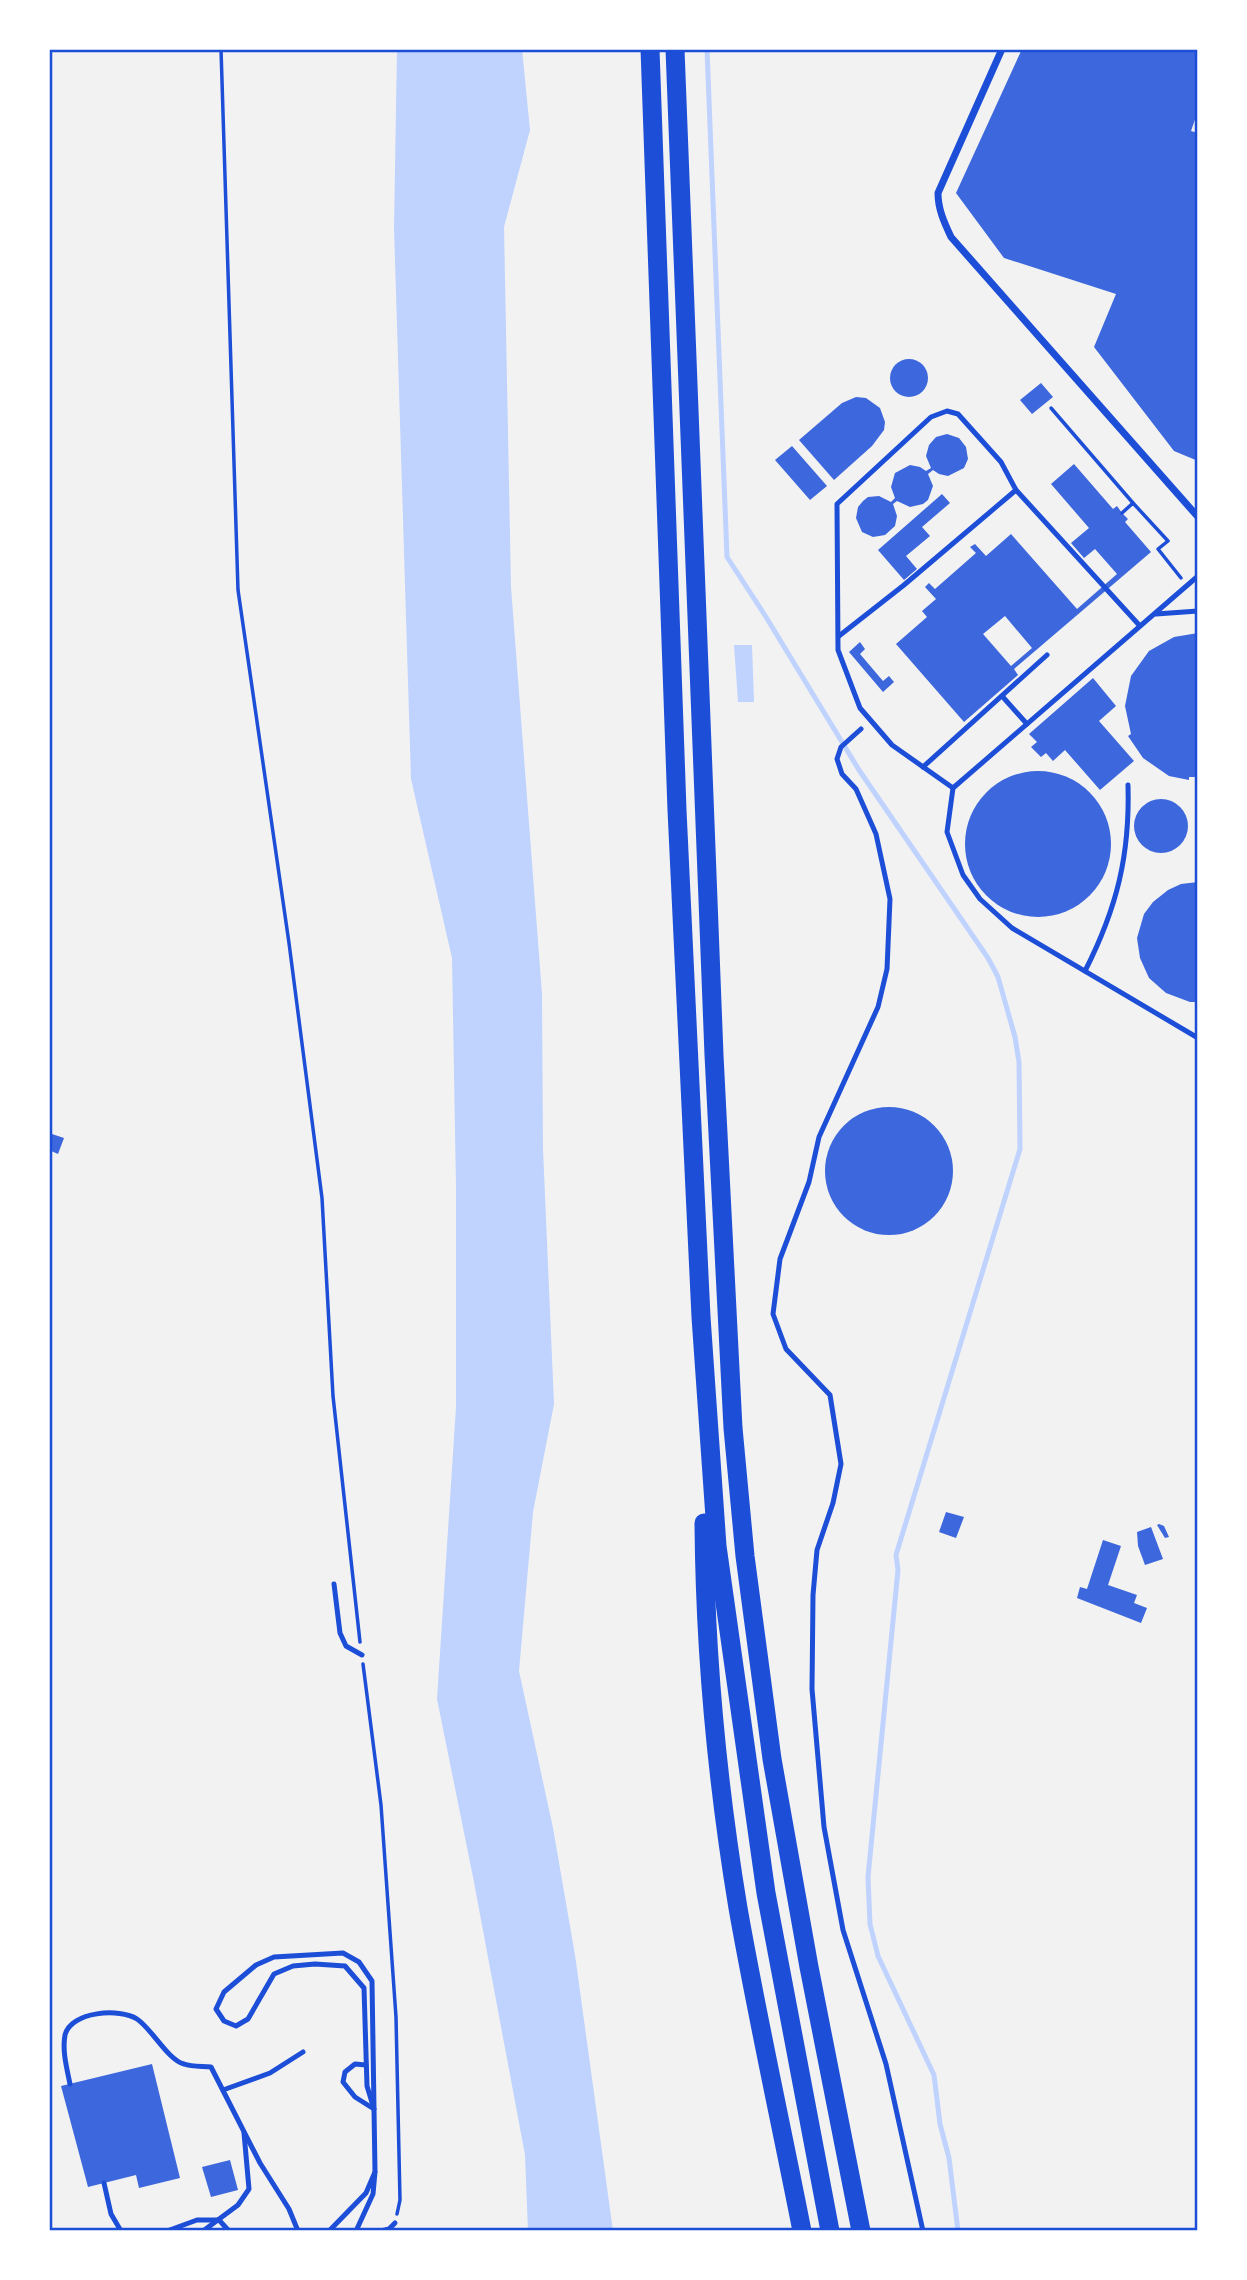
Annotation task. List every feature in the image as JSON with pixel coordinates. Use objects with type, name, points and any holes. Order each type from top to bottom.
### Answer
[{"type":"highway","points":[[650,49],[677,810],[701,1317],[717,1546],[765,1892],[830,2231]]},
{"type":"highway","points":[[675,49],[714,1055],[736,1453],[745,1556],[772,1759],[809,1967],[861,2231]]},
{"type":"highway","points":[[701,1317],[704,1578],[716,1748],[738,1908],[802,2231]]},
{"type":"street","points":[[1002,49],[938,192],[938,205],[943,221],[951,237],[1198,517]]},
{"type":"lane","points":[[953,788],[892,745],[860,708],[838,650],[837,504],[931,417],[947,411],[958,414],[1001,462],[1016,489],[1140,626]]},
{"type":"lane","points":[[839,636],[905,585],[1016,489]]},
{"type":"lane","points":[[1198,576],[953,788],[947,832],[963,875],[980,900],[1012,928],[1198,1038]]},
{"type":"lane","points":[[1154,614],[1198,611]]},
{"type":"lane","points":[[923,767],[1047,655]]},
{"type":"lane","points":[[1002,696],[1027,724]]},
{"type":"lane","points":[[861,729],[841,747],[837,759],[842,774],[856,789],[876,834],[890,899],[887,969],[878,1007],[819,1137],[809,1182],[780,1259],[773,1314],[786,1349],[830,1395],[841,1464],[833,1503],[817,1550],[813,1595],[812,1689],[824,1827],[843,1930],[886,2064],[923,2231]]},
{"type":"lane","points":[[1085,971],[1101,940],[1122,877],[1129,810],[1128,785]]},
{"type":"lane","points":[[334,1584],[340,1633],[346,1646],[362,1655]]},
{"type":"lane","points":[[356,2231],[373,2194],[375,2172],[372,1981],[359,1962],[343,1953],[274,1957],[256,1965],[224,1992],[216,2009],[224,2021],[236,2025],[248,2019],[274,1974],[293,1966],[345,1966],[365,1988],[367,2086],[374,2109]]},
{"type":"lane","points":[[70,2084],[65,2057],[65,2034],[80,2018],[98,2013],[136,2018],[182,2064],[211,2067],[260,2163],[289,2208],[298,2231]]},
{"type":"lane","points":[[223,2090],[270,2073],[303,2052]]},
{"type":"lane","points":[[366,2065],[355,2064],[345,2072],[343,2082],[355,2097],[374,2109]]},
{"type":"lane","points":[[203,2231],[238,2205],[249,2189],[244,2130]]},
{"type":"lane","points":[[329,2231],[366,2193],[375,2172]]},
{"type":"lane","points":[[104,2183],[111,2214],[121,2231]]},
{"type":"lane","points":[[167,2231],[197,2220],[219,2220],[229,2231]]},
{"type":"lane","points":[[381,2231],[389,2229],[395,2223]]},
{"type":"path","points":[[221,49],[238,590],[289,943],[322,1198],[333,1396],[381,1805],[396,2017],[400,2200],[395,2223]]},
{"type":"path","points":[[1051,408],[1167,541],[1158,549],[1187,585]]},
{"type":"path","points":[[1122,513],[1133,503]]},
{"type":"water","points":[[397,49],[522,49],[530,130],[504,227],[511,587],[542,994],[543,1149],[554,1404],[533,1512],[519,1671],[553,1828],[575,1955],[613,2231],[528,2231],[525,2155],[437,1699],[456,1407],[452,958],[411,779],[394,228]]},
{"type":"water","points":[[734,645],[752,645],[754,702],[738,702]]},
{"type":"building","points":[[1022,49],[1198,49],[1198,111],[1191,131],[1198,133],[1198,461],[1174,451],[1094,347],[1116,294],[1004,258],[956,193]]},
{"type":"building","points":[[909,359],[923,364],[928,378],[923,392],[909,397],[895,392],[890,378],[895,364]]},
{"type":"building","points":[[1041,383],[1053,397],[1032,414],[1020,400]]},
{"type":"building","points":[[856,397],[866,398],[880,408],[885,422],[884,430],[872,446],[834,480],[799,440],[842,403]]},
{"type":"building","points":[[947,434],[959,438],[966,447],[968,459],[964,468],[948,476],[933,470],[928,474],[933,486],[928,500],[910,507],[897,501],[893,504],[897,516],[895,526],[885,535],[873,537],[862,532],[856,518],[858,507],[863,501],[868,497],[879,496],[891,502],[895,498],[891,487],[895,473],[910,465],[926,471],[931,468],[926,456],[929,445],[936,437]]},
{"type":"building","points":[[792,446],[827,486],[810,500],[775,460]]},
{"type":"building","points":[[1074,464],[1113,509],[1117,506],[1128,519],[1125,522],[1151,552],[1014,669],[1018,675],[964,722],[896,644],[927,617],[922,611],[936,599],[925,587],[929,583],[935,589],[976,553],[970,547],[975,544],[986,556],[1011,534],[1077,609],[1117,574],[1095,549],[1084,558],[1071,543],[1089,528],[1051,484]],"holes":[[[1005,616],[1032,648],[1011,666],[983,634]]]},
{"type":"building","points":[[942,494],[950,503],[922,527],[930,536],[906,556],[917,569],[904,580],[878,550]]},
{"type":"building","points":[[1198,633],[1198,777],[1189,777],[1189,780],[1169,776],[1143,758],[1128,736],[1131,734],[1125,706],[1131,676],[1149,651],[1174,637]]},
{"type":"building","points":[[860,642],[865,649],[860,654],[883,681],[889,676],[894,682],[883,692],[849,652]]},
{"type":"building","points":[[1093,678],[1116,706],[1099,721],[1134,761],[1100,790],[1065,750],[1053,761],[1046,753],[1041,757],[1031,747],[1037,742],[1029,734]]},
{"type":"building","points":[[1038,771],[1066,777],[1089,793],[1105,816],[1111,844],[1105,872],[1089,895],[1066,911],[1038,917],[1010,911],[987,895],[971,872],[965,844],[971,816],[987,793],[1010,777]]},
{"type":"building","points":[[1161,799],[1180,807],[1188,826],[1180,845],[1161,853],[1142,845],[1134,826],[1142,807]]},
{"type":"building","points":[[1198,882],[1198,1002],[1190,1002],[1166,993],[1149,978],[1140,958],[1137,938],[1144,914],[1153,902],[1181,884]]},
{"type":"building","points":[[889,1107],[913,1112],[934,1126],[948,1147],[953,1171],[948,1195],[934,1216],[913,1230],[889,1235],[865,1230],[844,1216],[830,1195],[825,1171],[830,1147],[844,1126],[865,1112]]},
{"type":"building","points":[[49,1133],[64,1138],[58,1154],[49,1150]]},
{"type":"building","points":[[946,1512],[964,1517],[956,1538],[939,1532]]},
{"type":"building","points":[[1157,1525],[1164,1526],[1169,1537],[1165,1538]]},
{"type":"building","points":[[1151,1527],[1163,1559],[1145,1565],[1138,1546],[1137,1532]]},
{"type":"building","points":[[1103,1540],[1121,1546],[1108,1585],[1137,1595],[1134,1603],[1147,1608],[1141,1623],[1077,1598],[1080,1587],[1087,1589]]},
{"type":"building","points":[[152,2064],[180,2178],[139,2188],[136,2175],[88,2187],[61,2086]]},
{"type":"building","points":[[230,2160],[238,2190],[211,2197],[202,2167]]},
{"type":"waterway","points":[[707,49],[727,557],[859,770],[988,958],[998,977],[1015,1037],[1019,1062],[1020,1149],[896,1555],[898,1570],[868,1877],[870,1924],[878,1956],[934,2075],[940,2124],[949,2158],[958,2231]]}]
